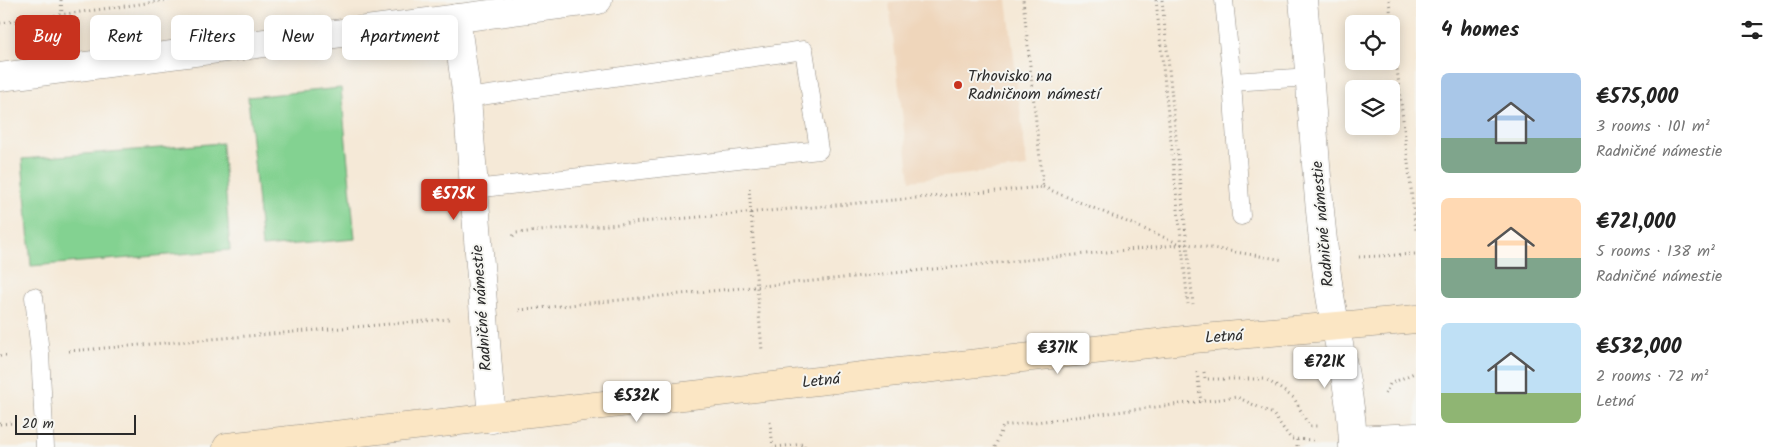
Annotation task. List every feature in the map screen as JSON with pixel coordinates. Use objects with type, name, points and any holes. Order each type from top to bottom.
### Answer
[{"type":"street","points":[[458,18],[598,0]]},
{"type":"street","name":"Radničné námestie","points":[[1303,0],[1325,258],[1334,327],[1353,437]]},
{"type":"street","points":[[0,77],[342,33]]},
{"type":"street","name":"Radničné námestie","points":[[458,34],[466,98],[482,316],[492,419]]},
{"type":"street","name":"Letná","points":[[227,447],[1197,339],[1416,319]]},
{"type":"street","points":[[1353,437],[1416,437]]},
{"type":"lane","points":[[1224,0],[1242,216]]},
{"type":"lane","points":[[466,98],[804,50],[819,150],[748,160],[474,189]]},
{"type":"lane","points":[[1232,82],[1310,77]]},
{"type":"lane","points":[[34,297],[40,353],[45,447]]},
{"type":"path","points":[[61,0],[62,15],[169,0]]},
{"type":"path","points":[[1023,0],[1043,187]]},
{"type":"path","points":[[1156,0],[1181,244]]},
{"type":"path","points":[[1162,0],[1197,339],[1205,379],[1266,379],[1294,398],[1309,426],[1353,437]]},
{"type":"path","points":[[1389,0],[1416,231]]},
{"type":"path","points":[[0,23],[15,21]]},
{"type":"path","points":[[748,160],[756,288],[765,387],[774,447],[804,444],[804,447]]},
{"type":"path","points":[[511,239],[516,234],[751,211],[1043,187],[1181,244]]},
{"type":"path","points":[[0,356],[482,316],[508,311],[756,288],[1181,244],[1284,260]]},
{"type":"path","points":[[1354,257],[1416,254]]},
{"type":"path","points":[[995,447],[1003,426],[1238,397],[1274,414],[1291,439],[1353,437],[1377,421],[1382,399],[1390,384],[1416,372]]},
{"type":"path","points":[[1297,440],[1297,447]]},
{"type":"shaded area","name":"Trhovisko na Radničnom námestí","points":[[907,0],[1007,0],[1027,167],[910,181],[889,2]]},
{"type":"green space","points":[[341,88],[355,239],[262,247],[248,97]]},
{"type":"green space","points":[[222,143],[230,250],[31,266],[22,159]]},
{"type":"place","name":"Trhovisko na Radničnom námestí","points":[[958,85]]}]
